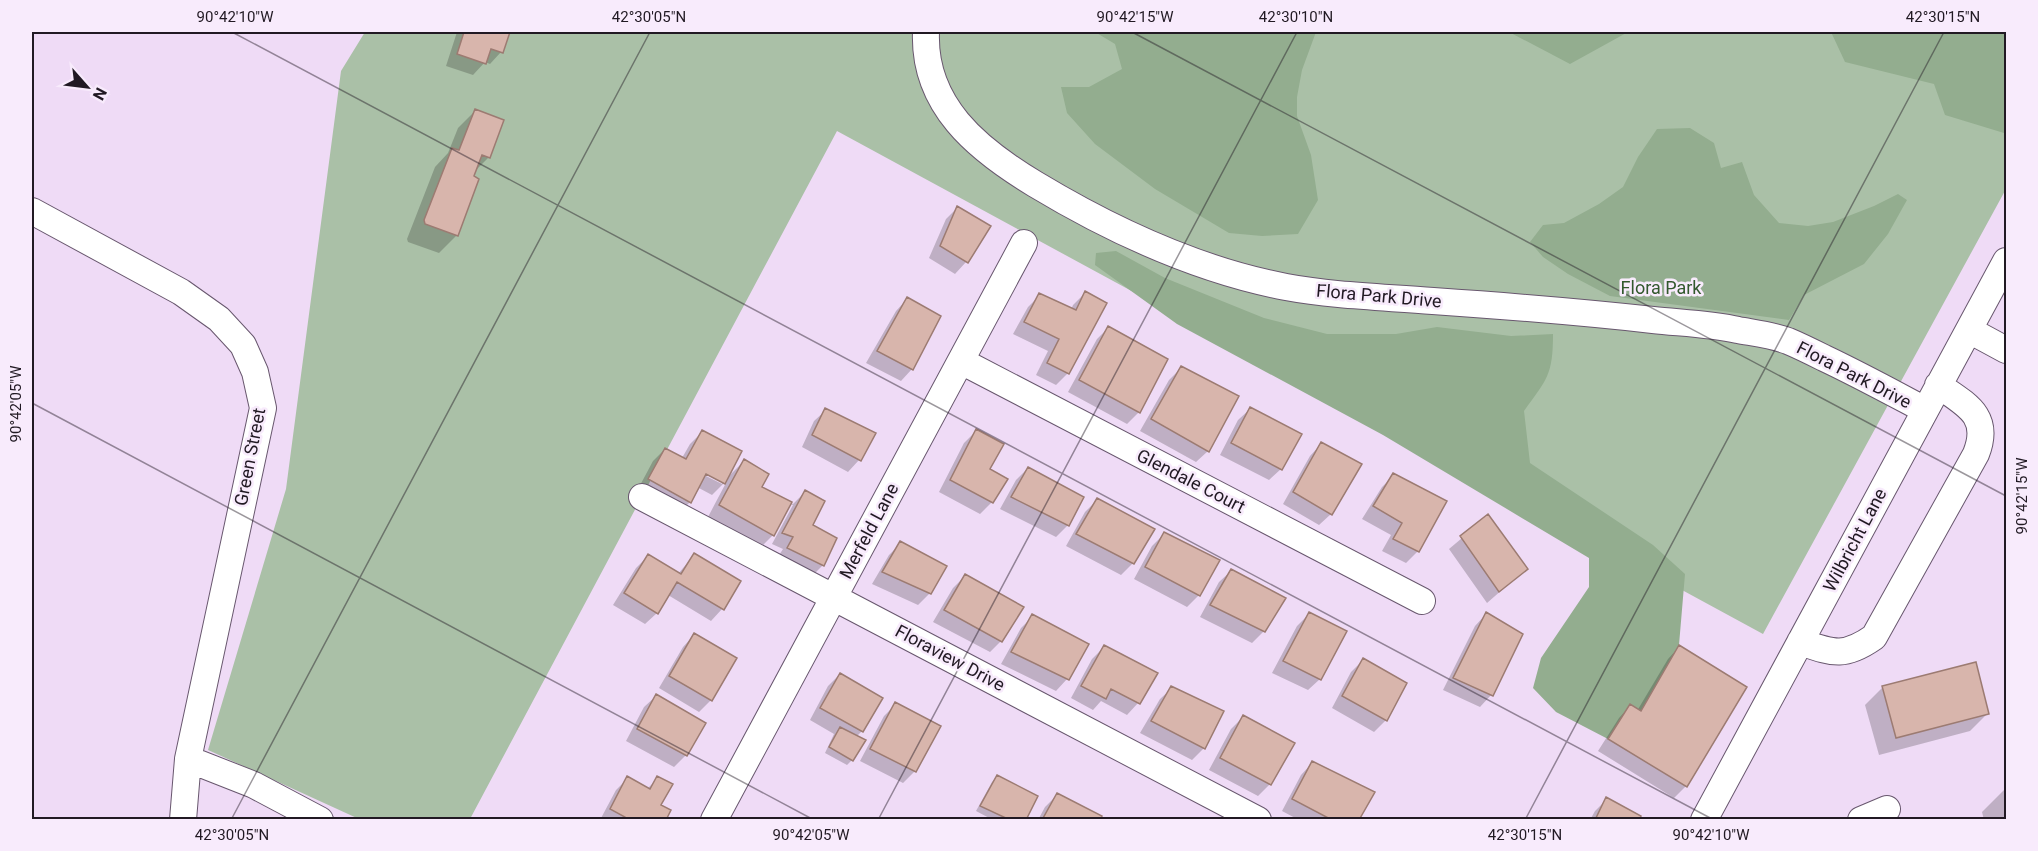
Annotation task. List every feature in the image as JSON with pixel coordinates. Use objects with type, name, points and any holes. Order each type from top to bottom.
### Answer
[{"type":"street","name":"Flora Park Drive","points":[[926,32],[926,49],[931,75],[951,116],[965,130],[999,161],[1019,174],[1136,239],[1237,276],[1288,288],[1734,329],[1787,341],[1925,410]]},
{"type":"street","name":"Green Street","points":[[32,211],[182,292],[219,319],[243,345],[255,372],[263,408],[188,759],[183,819]]},
{"type":"street","name":"Merfeld Lane","points":[[714,819],[1024,243]]},
{"type":"street","name":"Wilbricht Lane","points":[[1704,819],[2007,261]]},
{"type":"street","points":[[1968,330],[2007,350]]},
{"type":"street","name":"Glendale Court","points":[[961,362],[1422,601]]},
{"type":"street","points":[[1800,642],[1831,653],[1858,648],[1874,637],[1976,454],[1982,440],[1980,423],[1971,408],[1938,385]]},
{"type":"street","name":"Floraview Drive","points":[[642,497],[1258,819]]},
{"type":"street","points":[[188,759],[254,785],[320,819]]},
{"type":"street","points":[[1861,819],[1887,809]]},
{"type":"green space","name":"Flora Park","points":[[365,32],[2006,32],[2006,189],[1763,634],[837,131],[470,819],[359,819],[208,750],[286,489],[341,71]]},
{"type":"green space","points":[[1095,32],[1316,32],[1302,70],[1297,97],[1297,116],[1311,155],[1318,200],[1298,234],[1262,236],[1229,233],[1155,189],[1095,144],[1067,113],[1061,87],[1089,87],[1122,69],[1115,44]]},
{"type":"green space","points":[[1509,32],[1628,32],[1570,64]]},
{"type":"green space","points":[[1831,32],[2006,32],[2006,125],[2004,133],[1945,115],[1934,84],[1845,62]]},
{"type":"green space","points":[[1690,128],[1714,143],[1721,168],[1742,162],[1754,195],[1779,223],[1808,226],[1833,222],[1898,194],[1907,200],[1888,234],[1864,264],[1804,295],[1789,320],[1610,296],[1568,274],[1543,257],[1530,242],[1543,225],[1564,223],[1599,204],[1623,187],[1638,157],[1657,129]]},
{"type":"green space","points":[[1116,251],[1165,278],[1264,318],[1327,334],[1396,334],[1437,327],[1511,336],[1553,334],[1552,359],[1547,376],[1524,411],[1530,463],[1653,545],[1685,574],[1679,645],[1641,711],[1608,739],[1556,712],[1533,688],[1541,658],[1589,587],[1589,558],[1383,435],[1177,324],[1095,265],[1096,253]]},
{"type":"building","points":[[464,32],[510,32],[503,53],[491,49],[486,64],[457,54]]},
{"type":"building","points":[[475,109],[504,120],[490,158],[482,155],[474,176],[479,179],[458,236],[425,224],[424,220],[452,148],[459,150]]},
{"type":"building","points":[[957,206],[991,226],[968,263],[940,246]]},
{"type":"building","points":[[1085,291],[1107,303],[1069,374],[1047,363],[1059,339],[1024,322],[1039,293],[1076,310]]},
{"type":"building","points":[[907,297],[941,316],[913,370],[877,351]]},
{"type":"building","points":[[1108,326],[1168,359],[1140,413],[1079,380]]},
{"type":"building","points":[[1181,366],[1239,396],[1209,452],[1151,419]]},
{"type":"building","points":[[1250,407],[1302,434],[1282,470],[1231,443]]},
{"type":"building","points":[[825,408],[876,433],[861,461],[812,435]]},
{"type":"building","points":[[976,429],[1004,444],[990,469],[1008,479],[993,503],[950,480]]},
{"type":"building","points":[[702,430],[742,451],[725,484],[706,474],[691,503],[648,479],[665,448],[686,459]]},
{"type":"building","points":[[1321,442],[1362,464],[1332,515],[1293,492]]},
{"type":"building","points":[[744,459],[769,474],[762,487],[792,502],[774,536],[719,505]]},
{"type":"building","points":[[1028,467],[1084,497],[1069,526],[1011,497]]},
{"type":"building","points":[[1393,473],[1447,501],[1419,552],[1393,539],[1402,523],[1373,506]]},
{"type":"building","points":[[805,490],[825,501],[813,525],[837,538],[824,566],[787,548],[793,537],[782,533]]},
{"type":"building","points":[[1097,498],[1155,529],[1134,564],[1076,534]]},
{"type":"building","points":[[1488,514],[1528,569],[1499,592],[1460,536]]},
{"type":"building","points":[[1164,532],[1220,560],[1200,596],[1145,567]]},
{"type":"building","points":[[900,541],[947,566],[931,594],[882,572]]},
{"type":"building","points":[[694,553],[741,581],[724,610],[677,582],[658,614],[624,593],[648,554],[681,574]]},
{"type":"building","points":[[1231,569],[1286,598],[1265,632],[1210,605]]},
{"type":"building","points":[[965,574],[1024,607],[1002,642],[944,610]]},
{"type":"building","points":[[1309,612],[1347,631],[1321,680],[1283,661]]},
{"type":"building","points":[[1486,612],[1523,634],[1493,696],[1453,678]]},
{"type":"building","points":[[1032,614],[1089,644],[1069,680],[1011,652]]},
{"type":"building","points":[[694,633],[737,658],[712,701],[669,676]]},
{"type":"building","points":[[1104,645],[1158,673],[1140,704],[1111,689],[1106,699],[1081,686]]},
{"type":"building","points":[[1679,645],[1747,687],[1687,787],[1608,739],[1630,704],[1641,711]]},
{"type":"building","points":[[1363,658],[1407,683],[1387,721],[1342,696]]},
{"type":"building","points":[[1976,662],[1989,714],[1896,738],[1882,686]]},
{"type":"building","points":[[840,673],[883,698],[863,732],[820,708]]},
{"type":"building","points":[[1171,686],[1224,711],[1205,749],[1151,721]]},
{"type":"building","points":[[656,694],[706,723],[687,756],[637,729]]},
{"type":"building","points":[[895,702],[941,726],[916,772],[870,749]]},
{"type":"building","points":[[1243,715],[1295,743],[1271,785],[1220,758]]},
{"type":"building","points":[[840,727],[866,740],[853,761],[829,747]]},
{"type":"building","points":[[1312,761],[1375,792],[1359,820],[1332,820],[1292,799]]},
{"type":"building","points":[[997,775],[1038,796],[1026,820],[1010,820],[980,806]]},
{"type":"building","points":[[627,776],[650,789],[657,776],[673,784],[661,805],[671,810],[666,820],[624,820],[625,817],[610,809]]},
{"type":"building","points":[[1057,793],[1102,816],[1100,820],[1042,820]]},
{"type":"building","points":[[1606,797],[1641,816],[1639,820],[1595,820]]}]
